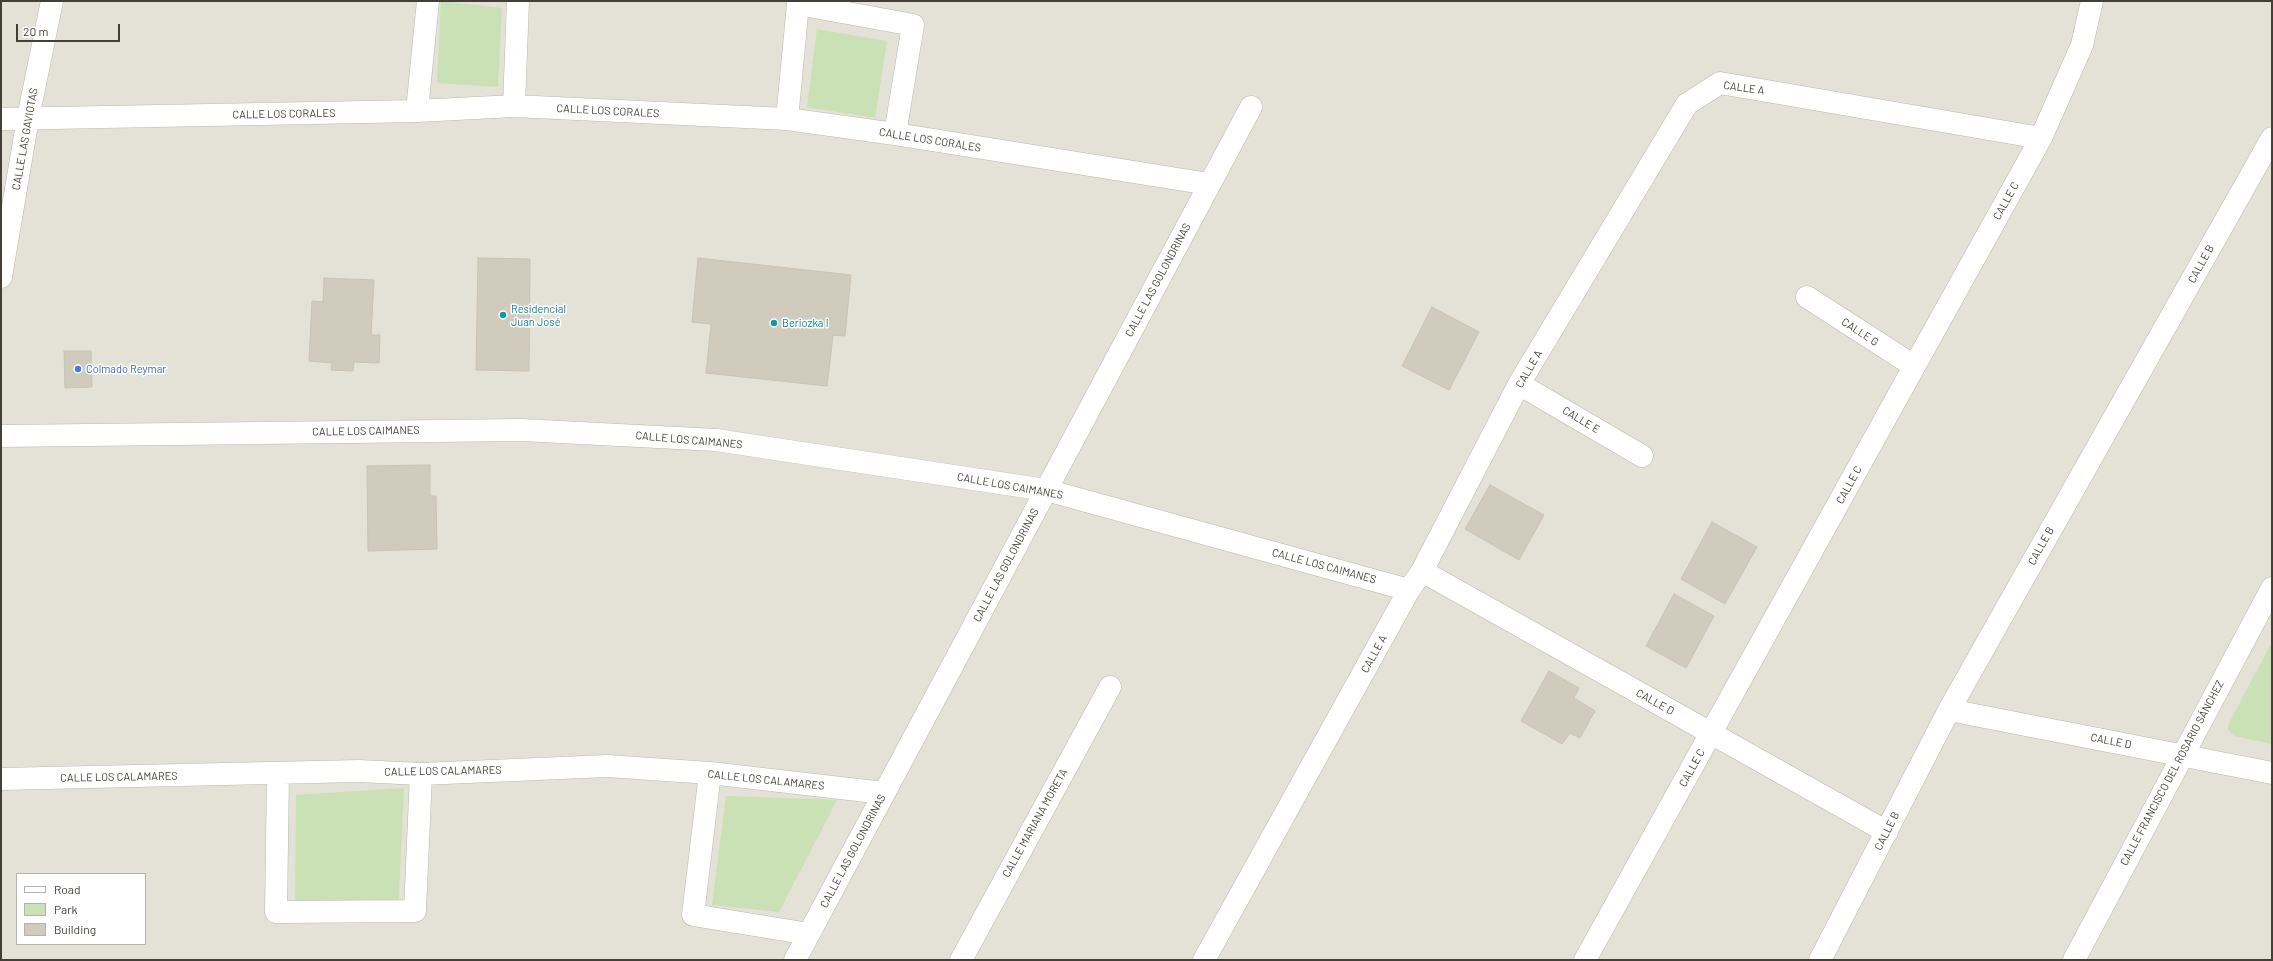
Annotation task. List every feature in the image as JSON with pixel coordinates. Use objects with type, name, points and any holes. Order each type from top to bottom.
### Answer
[{"type":"street","name":"CALLE LAS GAVIOTAS","points":[[1,277],[28,118],[52,1]]},
{"type":"street","points":[[417,111],[428,1]]},
{"type":"street","points":[[514,106],[518,1]]},
{"type":"street","name":"CALLE C","points":[[1585,960],[1712,734],[2041,138],[2082,45],[2092,1]]},
{"type":"street","points":[[787,119],[798,4],[913,25],[895,134]]},
{"type":"street","name":"CALLE A","points":[[1204,960],[1409,590],[1422,571],[1520,384],[1687,104],[1720,83],[2041,138]]},
{"type":"street","name":"CALLE LOS CORALES","points":[[1,119],[417,111],[514,106],[787,119],[895,134],[1209,184]]},
{"type":"street","name":"CALLE LAS GOLONDRINAS","points":[[795,960],[1251,107]]},
{"type":"street","name":"CALLE B","points":[[1820,960],[1949,710],[2272,138]]},
{"type":"street","name":"CALLE G","points":[[1807,297],[1914,366]]},
{"type":"street","name":"CALLE E","points":[[1520,384],[1642,456]]},
{"type":"street","name":"CALLE LOS CAIMANES","points":[[1,436],[537,430],[716,440],[1046,490],[1409,590]]},
{"type":"street","name":"CALLE D","points":[[1422,571],[1887,832]]},
{"type":"street","name":"CALLE FRANCISCO DEL ROSARIO SÁNCHEZ","points":[[2074,960],[2181,754],[2272,588]]},
{"type":"street","name":"CALLE MARIANA MORETA","points":[[961,960],[1110,686]]},
{"type":"street","name":"CALLE D","points":[[1949,710],[2181,754],[2272,773]]},
{"type":"street","name":"CALLE LOS CALAMARES","points":[[1,779],[359,771],[421,774],[607,766],[710,774],[884,793]]},
{"type":"street","points":[[278,774],[276,912],[415,911],[421,774]]},
{"type":"street","points":[[710,774],[693,915],[809,934]]},
{"type":"shaded area","points":[[1,1],[2272,1],[2272,960],[1,960]]},
{"type":"green space","points":[[441,1],[502,8],[498,87],[437,83]]},
{"type":"green space","points":[[817,29],[887,41],[875,118],[807,107]]},
{"type":"green space","points":[[2272,642],[2272,744],[2234,736],[2228,729],[2229,723]]},
{"type":"green space","points":[[404,788],[398,915],[295,911],[296,795]]},
{"type":"green space","points":[[726,796],[837,800],[779,912],[712,905]]},
{"type":"building","name":"Residencial Juan José","points":[[478,258],[530,259],[529,371],[476,370]]},
{"type":"building","name":"Beriozka I","points":[[698,258],[851,275],[845,336],[833,335],[827,386],[706,373],[711,324],[692,322]]},
{"type":"building","points":[[324,278],[374,280],[371,335],[380,335],[379,363],[354,362],[353,371],[331,370],[332,363],[309,361],[312,301],[323,302]]},
{"type":"building","points":[[1432,307],[1479,332],[1449,390],[1402,366]]},
{"type":"building","name":"Colmado Reymar","points":[[64,351],[91,351],[92,387],[65,388]]},
{"type":"building","points":[[430,465],[430,496],[436,496],[437,549],[368,551],[367,466]]},
{"type":"building","points":[[1490,485],[1544,515],[1519,560],[1465,529]]},
{"type":"building","points":[[1712,522],[1757,547],[1725,604],[1681,579]]},
{"type":"building","points":[[1674,594],[1714,616],[1686,668],[1646,646]]},
{"type":"building","points":[[1549,671],[1579,688],[1574,698],[1595,711],[1580,738],[1570,733],[1562,744],[1521,721]]},
{"type":"place","name":"Residencial Juan José","points":[[503,315]]},
{"type":"place","name":"Beriozka I","points":[[774,323]]},
{"type":"place","name":"Colmado Reymar","points":[[78,369]]}]
